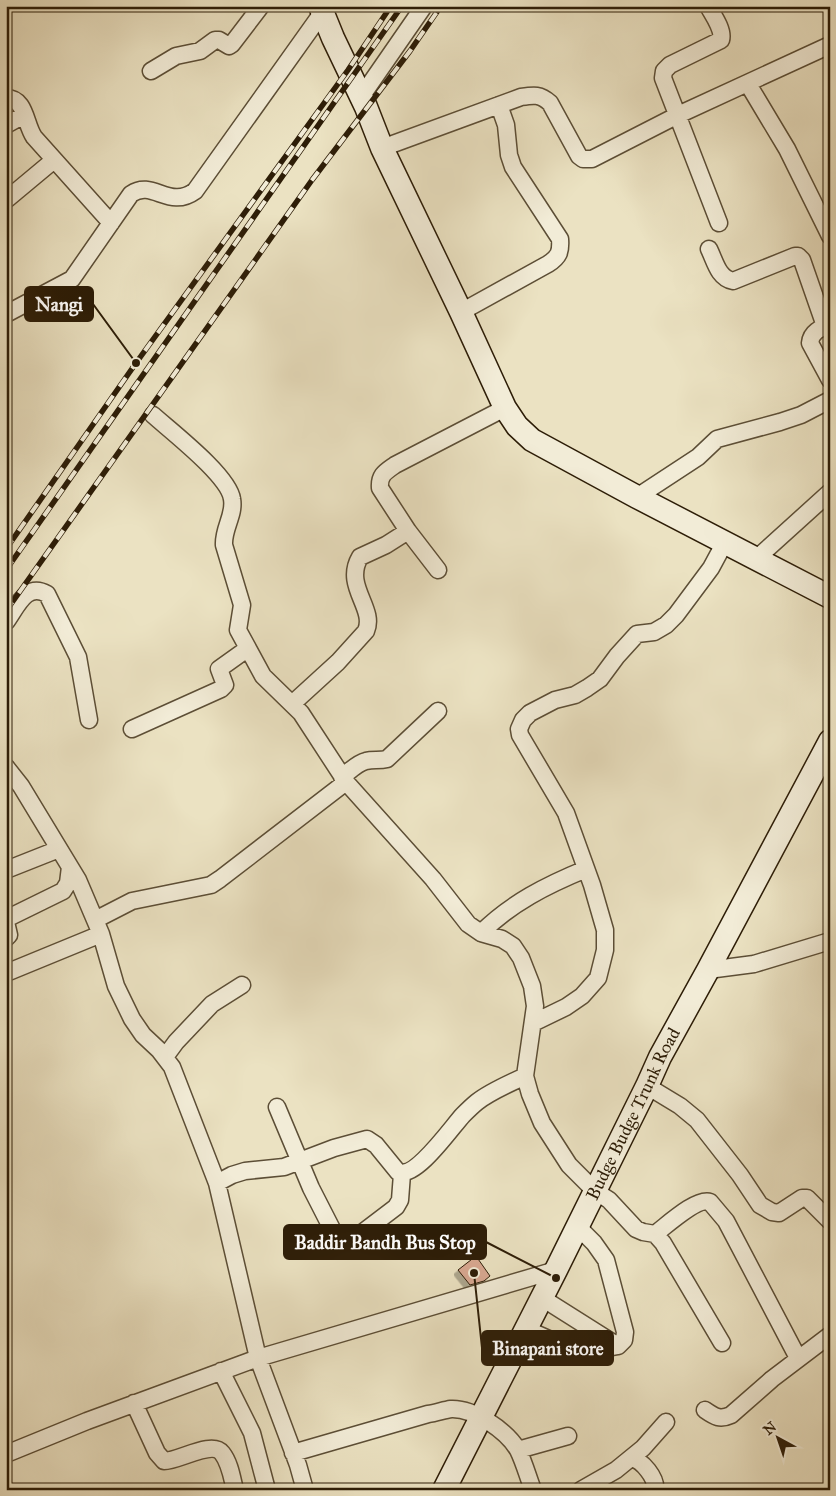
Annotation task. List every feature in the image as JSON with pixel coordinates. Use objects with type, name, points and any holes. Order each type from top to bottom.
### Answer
[{"type":"main road","points":[[321,10],[382,148],[516,426],[532,440],[830,598]]},
{"type":"main road","name":"Budge Budge Trunk Road","points":[[444,1490],[648,1086],[660,1057],[827,753]]},
{"type":"street","points":[[151,71],[176,56],[200,51],[215,40],[219,40],[229,46],[261,6]]},
{"type":"street","points":[[361,97],[424,6]]},
{"type":"street","points":[[708,6],[721,32],[721,40],[670,66],[664,71],[663,78],[719,223]]},
{"type":"street","points":[[6,314],[72,279],[131,194],[144,189],[174,199],[187,197],[195,191],[321,10]]},
{"type":"street","points":[[382,148],[521,97],[532,95],[544,97],[550,103],[579,156],[586,160],[592,159],[678,115],[830,45]]},
{"type":"street","points":[[748,84],[787,149],[830,236]]},
{"type":"street","points":[[6,98],[13,98],[22,106],[28,129],[111,223]]},
{"type":"street","points":[[461,312],[558,258],[561,249],[560,239],[514,167],[509,155],[506,125],[499,105]]},
{"type":"street","points":[[6,125],[24,115]]},
{"type":"street","points":[[6,200],[54,160]]},
{"type":"street","points":[[710,249],[721,276],[726,280],[733,281],[795,256],[802,260],[828,326],[816,332],[811,337],[810,343],[830,380]]},
{"type":"street","points":[[637,497],[698,457],[717,439],[794,417],[830,400]]},
{"type":"street","points":[[438,570],[380,488],[380,480],[383,474],[395,465],[506,408]]},
{"type":"street","points":[[153,415],[215,471],[230,490],[233,505],[224,535],[224,545],[242,605],[238,630],[263,676],[271,686],[301,713],[344,780],[433,879],[468,924],[481,933],[502,939],[513,946],[521,958],[532,986],[535,1006],[525,1076],[542,1123],[570,1165],[595,1190],[608,1200],[636,1229],[655,1234],[677,1265],[722,1344]]},
{"type":"street","points":[[756,559],[830,492]]},
{"type":"street","points":[[292,704],[338,662],[369,624],[368,615],[357,590],[355,579],[360,557],[386,546],[408,530]]},
{"type":"street","points":[[533,1023],[566,1007],[582,996],[598,978],[605,950],[605,930],[566,813],[520,735],[519,729],[530,713],[555,700],[575,695],[600,680],[617,656],[637,634],[654,632],[666,625],[676,615],[711,568],[725,542]]},
{"type":"street","points":[[6,622],[26,594],[32,590],[40,590],[47,594],[78,657],[88,720]]},
{"type":"street","points":[[132,729],[221,689],[224,682],[219,669],[247,649]]},
{"type":"street","points":[[6,973],[98,927],[132,901],[211,885],[344,780],[359,764],[386,759],[438,711]]},
{"type":"street","points":[[7,769],[21,786],[78,880],[98,927],[122,1002],[143,1035],[165,1057],[172,1067],[217,1183],[258,1358],[294,1453],[305,1490]]},
{"type":"street","points":[[6,870],[59,849]]},
{"type":"street","points":[[6,938],[9,935],[6,922],[10,917],[63,891],[68,883],[70,867]]},
{"type":"street","points":[[481,933],[508,909],[548,885],[586,869]]},
{"type":"street","points":[[708,970],[754,964],[830,941]]},
{"type":"street","points":[[165,1057],[176,1042],[212,1004],[242,986]]},
{"type":"street","points":[[402,1174],[417,1165],[437,1146],[463,1115],[479,1101],[525,1076]]},
{"type":"street","points":[[648,1086],[680,1106],[697,1120],[740,1175],[760,1206],[779,1213],[802,1198],[807,1198],[830,1221]]},
{"type":"street","points":[[277,1106],[311,1188],[334,1233],[341,1241],[345,1243],[359,1236],[396,1207],[400,1200],[402,1174]]},
{"type":"street","points":[[217,1183],[245,1171],[284,1167],[334,1148],[367,1139],[402,1174]]},
{"type":"street","points":[[655,1234],[692,1207],[702,1202],[710,1202],[726,1221],[798,1358]]},
{"type":"street","points":[[526,1329],[580,1353],[618,1346],[624,1340],[625,1332],[606,1260],[597,1247],[577,1226]]},
{"type":"street","points":[[6,1454],[134,1403],[258,1358],[556,1270]]},
{"type":"street","points":[[542,1298],[618,1346]]},
{"type":"street","points":[[705,1410],[716,1417],[731,1416],[798,1358],[830,1335]]},
{"type":"street","points":[[221,1371],[252,1432],[267,1490]]},
{"type":"street","points":[[134,1403],[157,1453],[164,1461],[171,1461],[209,1448],[216,1448],[222,1452],[227,1462],[235,1490]]},
{"type":"street","points":[[294,1453],[428,1414],[451,1409],[462,1410],[495,1425],[511,1440],[518,1450],[533,1490]]},
{"type":"street","points":[[581,1490],[616,1470],[631,1458],[643,1448],[666,1422]]},
{"type":"street","points":[[518,1450],[568,1436]]},
{"type":"street","points":[[631,1458],[638,1459],[648,1471],[656,1486],[655,1490]]},
{"type":"building","points":[[476,1256],[490,1276],[484,1281],[470,1285],[458,1270]]},
{"type":"railway","points":[[6,549],[136,363],[348,70],[391,6]]},
{"type":"railway","points":[[6,570],[402,6]]},
{"type":"railway","points":[[6,611],[312,180],[410,51],[441,6]]},
{"type":"place","name":"Nangi","points":[[136,363]]},
{"type":"place","name":"Binapani store","points":[[474,1273]]},
{"type":"place","name":"Baddir Bandh Bus Stop","points":[[556,1278]]}]
